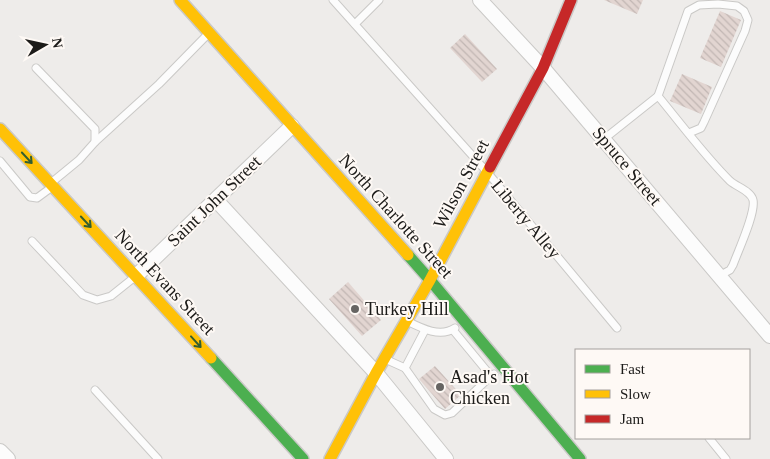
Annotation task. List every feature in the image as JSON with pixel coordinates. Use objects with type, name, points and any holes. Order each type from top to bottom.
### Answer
[{"type":"street","name":"North Charlotte Street","points":[[180,0],[430,280],[580,459]]},
{"type":"street","name":"Spruce Street","points":[[480,0],[543,68],[770,336]]},
{"type":"street","name":"Wilson Street","points":[[330,459],[430,280],[543,68],[571,0]]},
{"type":"street","name":"Saint John Street","points":[[136,276],[292,126]]},
{"type":"street","name":"North Evans Street","points":[[0,129],[303,459]]},
{"type":"street","points":[[216,200],[376,374],[446,459]]},
{"type":"street","points":[[0,451],[8,459]]},
{"type":"lane","name":"Liberty Alley","points":[[333,0],[487,172],[617,328]]},
{"type":"lane","points":[[355,24],[379,0]]},
{"type":"lane","points":[[604,139],[658,96],[688,11],[698,5],[733,3],[744,10],[748,20],[745,32],[704,122],[700,128],[689,134]]},
{"type":"lane","points":[[0,161],[30,197],[37,198],[159,84],[209,32]]},
{"type":"lane","points":[[36,68],[95,129],[95,142]]},
{"type":"lane","points":[[658,96],[732,183],[752,196],[754,202],[753,213],[733,265],[730,270],[719,276]]},
{"type":"lane","points":[[32,241],[83,295],[97,300],[111,296],[136,276]]},
{"type":"lane","points":[[406,321],[425,330],[442,332],[453,330],[463,320]]},
{"type":"lane","points":[[404,368],[425,330]]},
{"type":"lane","points":[[453,330],[491,376]]},
{"type":"lane","points":[[385,358],[404,368],[434,409],[445,415],[452,413],[503,366]]},
{"type":"lane","points":[[95,390],[158,459]]},
{"type":"lane","points":[[709,439],[726,459]]},
{"type":"building","points":[[604,0],[643,0],[637,14]]},
{"type":"building","points":[[720,11],[741,20],[721,67],[700,58]]},
{"type":"building","points":[[465,34],[497,69],[482,82],[450,48]]},
{"type":"building","points":[[682,74],[712,87],[701,114],[670,101]]},
{"type":"building","name":"Turkey Hill","points":[[348,282],[381,320],[362,336],[329,299]]},
{"type":"building","name":"Asad's Hot Chicken","points":[[435,366],[461,395],[445,409],[419,379]]},
{"type":"traffic: fast","points":[[408,255],[580,459]]},
{"type":"traffic: fast","points":[[211,358],[303,459]]},
{"type":"traffic: slow","points":[[180,0],[408,255]]},
{"type":"traffic: slow","points":[[0,129],[211,358]]},
{"type":"traffic: slow","points":[[330,459],[376,373],[430,280],[490,167]]},
{"type":"traffic: jam","points":[[490,167],[543,68],[571,0]]},
{"type":"place","name":"Turkey Hill","points":[[355,309]]},
{"type":"place","name":"Asad's Hot Chicken","points":[[440,387]]}]
